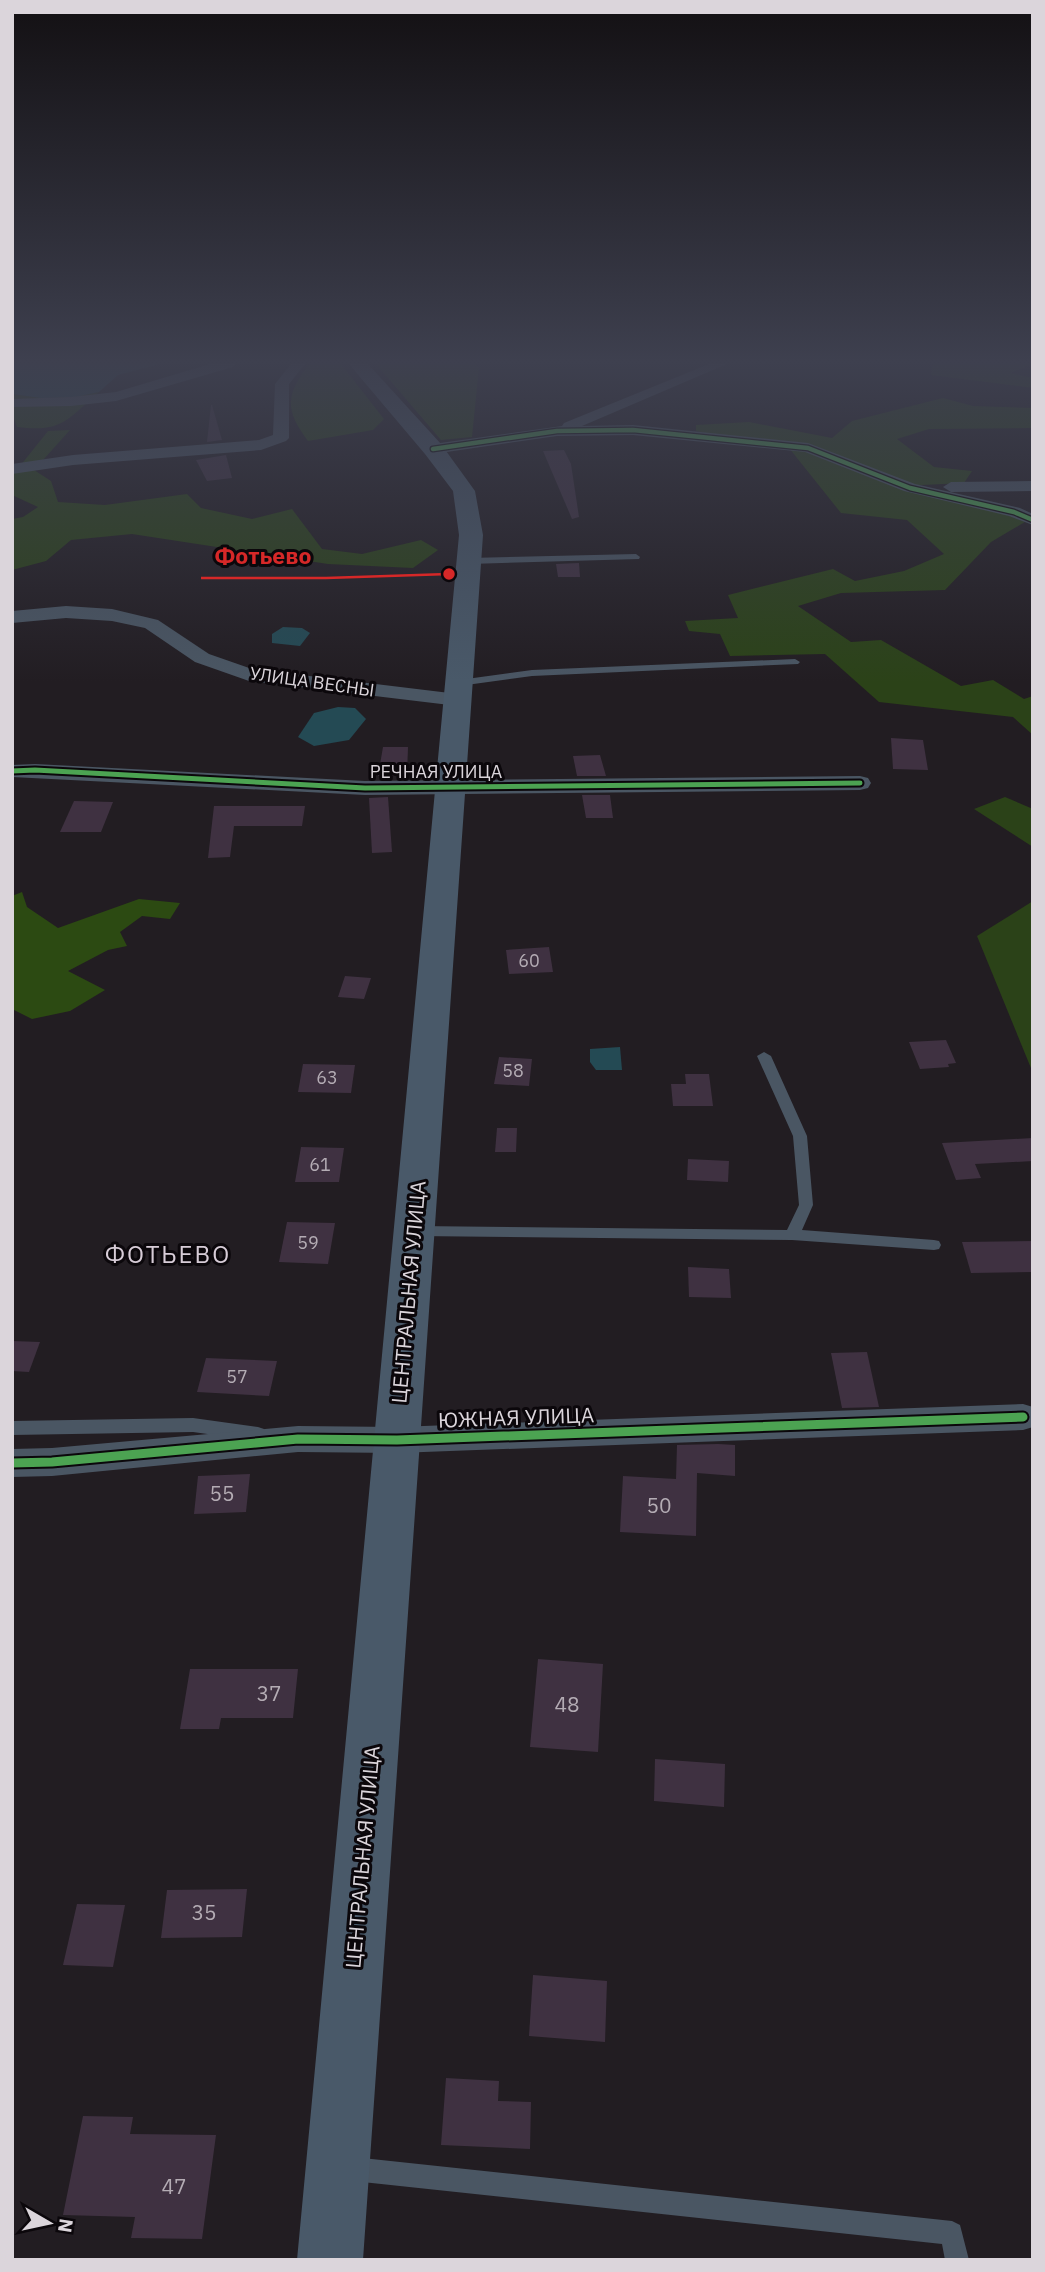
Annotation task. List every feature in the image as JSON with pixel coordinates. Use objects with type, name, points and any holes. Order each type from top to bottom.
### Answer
[{"type":"main road","name":"ЦЕНТРАЛЬНАЯ УЛИЦА","points":[[330,2260],[471,535],[464,491],[449,470]]},
{"type":"street","points":[[864,470],[910,488],[1014,512],[1033,520]]},
{"type":"street","points":[[910,488],[1033,486]]},
{"type":"street","name":"УЛИЦА ВЕСНЫ","points":[[12,617],[66,612],[111,615],[151,624],[202,658],[249,675],[458,692]]},
{"type":"street","name":"РЕЧНАЯ УЛИЦА","points":[[12,771],[35,770],[365,788],[860,783]]},
{"type":"street","name":"ЮЖНАЯ УЛИЦА","points":[[12,1463],[52,1462],[298,1439],[397,1440],[1023,1417]]},
{"type":"lane","points":[[469,561],[636,557]]},
{"type":"lane","points":[[458,692],[532,673],[794,662]]},
{"type":"lane","points":[[764,1056],[800,1136],[806,1205],[792,1235]]},
{"type":"lane","points":[[414,1231],[792,1235],[934,1245]]},
{"type":"lane","points":[[12,1428],[192,1425],[298,1439]]},
{"type":"lane","points":[[338,2167],[952,2233],[957,2260]]},
{"type":"green space","points":[[17,470],[34,470],[51,481],[58,502],[105,505],[187,494],[201,508],[252,519],[292,509],[322,549],[362,554],[421,540],[438,550],[413,568],[328,564],[132,534],[71,540],[46,561],[12,570],[12,519],[23,517],[38,507],[12,495],[12,476]]},
{"type":"green space","points":[[807,470],[972,471],[964,483],[901,486],[981,505],[1025,522],[991,542],[945,590],[841,593],[798,606],[851,642],[881,640],[961,686],[993,680],[1024,699],[1033,696],[1033,735],[1013,717],[879,702],[825,654],[730,656],[720,634],[689,631],[685,621],[738,618],[728,595],[833,569],[855,581],[904,571],[944,554],[907,520],[841,513]]},
{"type":"green space","points":[[1005,797],[1033,809],[1033,847],[974,809]]},
{"type":"green space","points":[[22,892],[27,907],[58,928],[139,899],[180,903],[170,919],[142,916],[120,932],[127,946],[108,950],[68,971],[105,990],[70,1011],[32,1019],[12,1009],[12,896]]},
{"type":"green space","points":[[1033,901],[1033,1073],[977,936]]},
{"type":"water","points":[[283,627],[302,628],[310,633],[300,646],[272,643],[272,634]]},
{"type":"water","points":[[338,707],[355,708],[366,719],[349,740],[314,746],[298,737],[314,713]]},
{"type":"water","points":[[620,1047],[622,1070],[596,1070],[590,1062],[590,1049]]},
{"type":"building","points":[[201,470],[230,470],[232,478],[207,481]]},
{"type":"building","points":[[551,470],[572,470],[579,517],[572,519]]},
{"type":"building","points":[[579,563],[580,577],[558,577],[556,564]]},
{"type":"building","points":[[891,738],[923,740],[928,770],[893,769]]},
{"type":"building","points":[[383,747],[408,747],[407,776],[378,776]]},
{"type":"building","points":[[600,755],[606,776],[577,776],[573,756]]},
{"type":"building","points":[[582,795],[610,795],[613,818],[586,818]]},
{"type":"building","points":[[388,797],[392,852],[372,853],[369,798]]},
{"type":"building","points":[[74,801],[113,802],[101,832],[60,832]]},
{"type":"building","points":[[214,806],[305,806],[302,826],[234,826],[230,857],[208,858]]},
{"type":"building","points":[[549,947],[553,972],[509,974],[506,950]]},
{"type":"building","points":[[345,976],[371,978],[364,999],[338,997]]},
{"type":"building","points":[[946,1040],[956,1063],[948,1064],[949,1067],[920,1069],[909,1042]]},
{"type":"building","points":[[499,1057],[532,1059],[529,1086],[494,1084]]},
{"type":"building","points":[[303,1064],[355,1065],[351,1093],[298,1092]]},
{"type":"building","points":[[685,1074],[709,1074],[713,1106],[673,1106],[671,1084],[686,1084]]},
{"type":"building","points":[[497,1128],[517,1128],[516,1152],[495,1152]]},
{"type":"building","points":[[1033,1138],[1033,1161],[975,1164],[981,1178],[956,1180],[942,1143]]},
{"type":"building","points":[[301,1147],[344,1148],[339,1182],[295,1182]]},
{"type":"building","points":[[688,1159],[729,1161],[728,1182],[687,1180]]},
{"type":"building","points":[[287,1222],[335,1223],[328,1264],[279,1262]]},
{"type":"building","points":[[1033,1241],[1033,1272],[971,1273],[962,1242]]},
{"type":"building","points":[[688,1267],[729,1269],[731,1298],[689,1297]]},
{"type":"building","points":[[12,1341],[40,1342],[29,1372],[12,1371]]},
{"type":"building","points":[[867,1352],[879,1407],[842,1408],[831,1353]]},
{"type":"building","points":[[206,1358],[277,1361],[269,1396],[197,1392]]},
{"type":"building","points":[[677,1445],[735,1445],[735,1476],[697,1473],[696,1536],[620,1532],[623,1476],[676,1479]]},
{"type":"building","points":[[250,1474],[246,1512],[194,1514],[198,1476]]},
{"type":"building","points":[[538,1659],[603,1664],[598,1752],[530,1747]]},
{"type":"building","points":[[190,1669],[298,1669],[293,1718],[221,1718],[219,1729],[180,1729]]},
{"type":"building","points":[[655,1759],[725,1764],[724,1807],[654,1801]]},
{"type":"building","points":[[247,1889],[242,1937],[161,1938],[167,1890]]},
{"type":"building","points":[[77,1904],[125,1905],[113,1967],[63,1965]]},
{"type":"building","points":[[533,1975],[607,1981],[605,2042],[529,2036]]},
{"type":"building","points":[[446,2078],[499,2081],[498,2101],[531,2102],[530,2149],[441,2145]]},
{"type":"building","points":[[83,2116],[133,2117],[130,2134],[216,2135],[202,2239],[131,2238],[135,2217],[63,2215]]},
{"type":"cycle path","points":[[864,470],[910,488],[1014,512],[1033,520]]},
{"type":"cycle path","points":[[12,771],[35,770],[365,788],[860,783]]},
{"type":"cycle path","points":[[12,1463],[52,1462],[298,1439],[397,1440],[1023,1417]]},
{"type":"place","name":"Фотьево","points":[[449,574]]},
{"type":"district","name":"ФОТЬЕВО","points":[[168,1255]]}]
